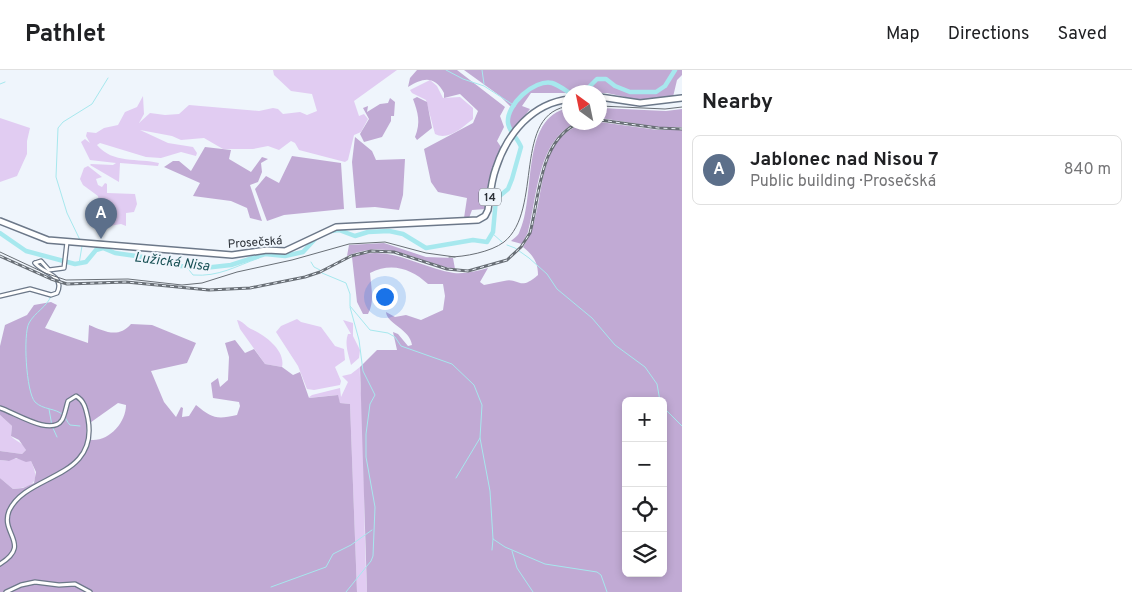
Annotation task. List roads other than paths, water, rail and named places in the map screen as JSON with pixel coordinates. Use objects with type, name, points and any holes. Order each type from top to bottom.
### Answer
[{"type":"main road","points":[[607,99],[640,103],[682,98]]},
{"type":"main road","name":"Prosečská","points":[[0,221],[43,239],[236,255],[288,250],[328,229],[336,227],[478,220],[485,216],[488,210],[495,170],[513,135],[540,107],[562,100]]},
{"type":"street","points":[[0,296],[30,288],[53,295],[58,291],[59,286],[55,276],[35,263],[41,261],[50,270],[61,269],[66,265],[68,241]]},
{"type":"street","points":[[0,408],[46,426],[54,426],[63,419],[68,401],[76,396],[81,399],[86,408],[89,427],[86,445],[77,461],[21,496],[9,511],[7,520],[15,548],[11,557],[0,564]]},
{"type":"street","points":[[6,592],[21,585],[36,582],[59,586],[74,584],[90,592]]},
{"type":"waterway","points":[[446,70],[463,79],[484,86],[515,106]]},
{"type":"waterway","points":[[482,70],[484,84]]},
{"type":"waterway","name":"Lužická Nisa","points":[[591,85],[597,79],[606,79],[615,86],[630,92],[656,92],[665,86],[675,70]]},
{"type":"waterway","points":[[80,240],[67,213],[56,177],[58,128],[63,122],[92,104],[108,78]]},
{"type":"waterway","points":[[0,84],[5,82]]},
{"type":"waterway","name":"Lužická Nisa","points":[[331,231],[339,230],[355,236],[368,232],[389,231],[403,234],[426,248],[473,240],[487,242],[493,232],[496,199],[508,189],[521,147],[508,123],[512,109],[522,95],[537,85],[552,83],[562,88]]},
{"type":"waterway","name":"Lužická Nisa","points":[[0,233],[26,251],[75,264],[86,262],[96,250],[103,248],[115,253],[150,258],[181,266],[204,268],[231,265],[265,254],[285,256],[303,252],[315,239]]},
{"type":"waterway","points":[[493,234],[502,242]]},
{"type":"waterway","points":[[507,245],[529,258],[547,274],[557,289],[592,318],[615,345],[645,367],[657,384],[659,397]]},
{"type":"waterway","points":[[79,264],[82,246]]},
{"type":"waterway","points":[[186,266],[193,275],[219,273],[259,258],[259,256]]},
{"type":"waterway","points":[[311,262],[314,267],[320,270]]},
{"type":"waterway","points":[[322,273],[346,283],[350,294],[350,306],[370,330],[388,333],[395,337],[401,346],[452,364],[474,385],[482,405],[480,438],[490,491],[493,539],[505,547],[545,564],[597,572],[601,575],[607,592]]},
{"type":"waterway","points":[[51,296],[29,323],[27,329],[26,363],[29,387],[38,405],[57,411],[64,416],[70,425],[80,426]]},
{"type":"waterway","points":[[346,592],[373,556],[375,507],[366,457],[366,434],[370,404],[375,395],[363,371],[359,340],[350,307]]},
{"type":"waterway","points":[[49,409],[52,426],[57,437]]},
{"type":"waterway","points":[[667,411],[682,426]]},
{"type":"waterway","points":[[456,478],[480,438]]},
{"type":"waterway","points":[[271,587],[326,567],[333,554],[351,545],[372,530]]},
{"type":"waterway","points":[[492,550],[493,539]]},
{"type":"waterway","points":[[512,551],[517,568],[533,592]]},
{"type":"tram line","points":[[607,106],[665,109],[682,107]]},
{"type":"tram line","points":[[449,257],[470,255],[499,246],[516,227],[523,208],[534,143],[540,125],[552,112],[562,109]]},
{"type":"tram line","points":[[0,252],[45,273],[66,280],[128,279],[182,285],[202,283],[237,272],[292,260],[349,244],[385,242],[426,253],[455,257]]},
{"type":"railway","points":[[607,121],[658,128],[682,129]]},
{"type":"railway","points":[[0,256],[51,279],[67,284],[126,282],[209,290],[250,288],[305,277],[320,272],[351,256],[371,251],[394,252],[447,269],[468,271],[507,260],[521,247],[530,233],[539,185],[549,154],[567,130]]},
{"type":"place","name":"Jablonec nad Nisou 7","points":[[101,239]]}]
